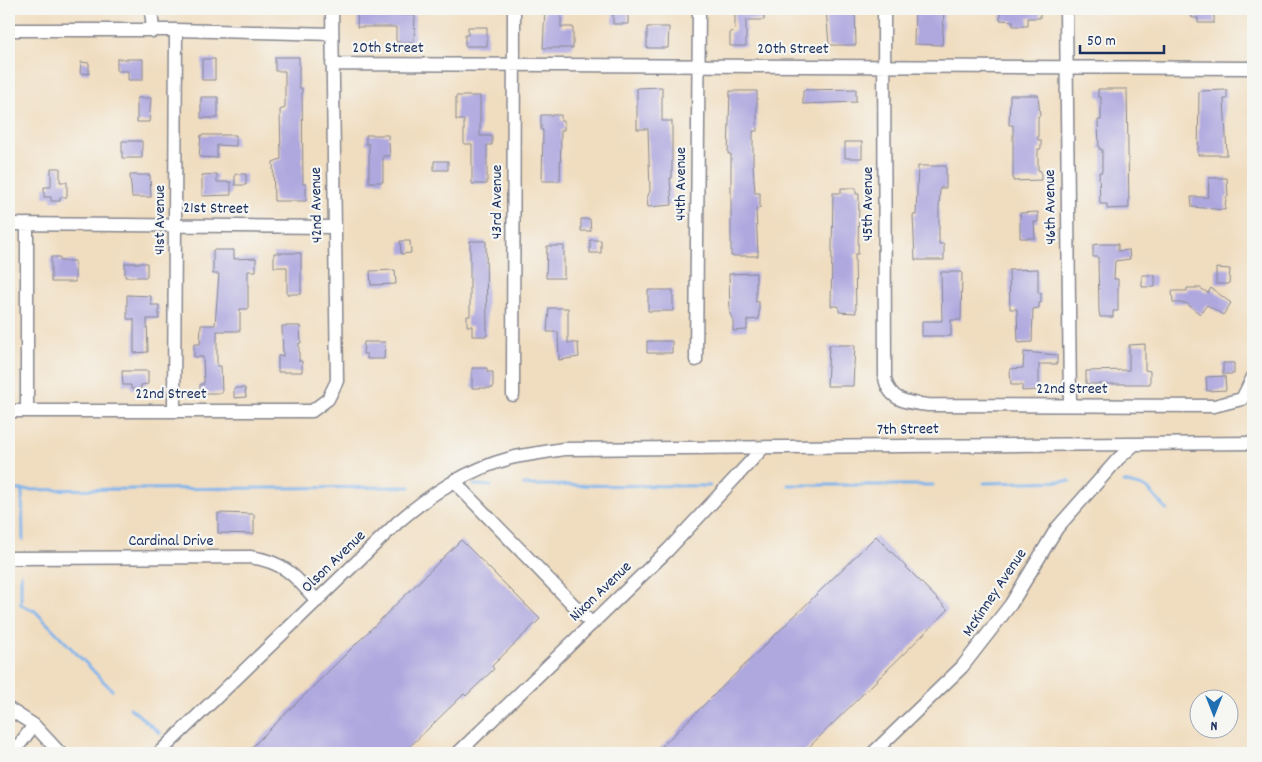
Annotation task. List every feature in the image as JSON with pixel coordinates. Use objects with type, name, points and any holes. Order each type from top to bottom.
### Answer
[{"type":"street","points":[[151,9],[153,30]]},
{"type":"street","name":"42nd Avenue","points":[[328,399],[337,381],[332,9]]},
{"type":"street","name":"43rd Avenue","points":[[513,395],[514,9]]},
{"type":"street","name":"44th Avenue","points":[[696,360],[699,9]]},
{"type":"street","name":"45th Avenue","points":[[884,9],[885,378],[890,392],[895,396]]},
{"type":"street","name":"46th Avenue","points":[[1066,9],[1065,67],[1070,404]]},
{"type":"street","name":"20th Street","points":[[9,30],[176,30],[332,34]]},
{"type":"street","name":"41st Avenue","points":[[174,410],[177,224],[176,30]]},
{"type":"street","name":"20th Street","points":[[332,64],[1253,68]]},
{"type":"street","name":"21st Street","points":[[9,224],[177,224],[334,227]]},
{"type":"street","points":[[27,224],[27,410]]},
{"type":"street","name":"22nd Street","points":[[895,396],[902,401],[928,405],[1214,406],[1242,399],[1253,377]]},
{"type":"street","name":"22nd Street","points":[[9,411],[312,411],[328,399]]},
{"type":"street","name":"7th Street","points":[[564,450],[1253,443]]},
{"type":"street","name":"McKinney Avenue","points":[[873,753],[962,667],[1011,604],[1057,528],[1118,459],[1135,444]]},
{"type":"street","name":"Nixon Avenue","points":[[458,753],[668,550],[763,448]]},
{"type":"street","name":"Olson Avenue","points":[[158,753],[398,522],[429,496],[464,474],[511,458],[564,450]]},
{"type":"street","points":[[455,480],[462,490],[592,624]]},
{"type":"street","name":"Cardinal Drive","points":[[9,558],[250,557],[279,564],[292,572],[317,601]]},
{"type":"street","points":[[9,709],[34,725],[60,753]]},
{"type":"street","points":[[13,753],[34,725]]},
{"type":"building","points":[[358,9],[396,9],[396,15],[415,15],[414,42],[396,42],[396,27],[357,27]]},
{"type":"building","points":[[545,9],[561,9],[561,27],[573,27],[573,48],[543,48]]},
{"type":"building","points":[[613,9],[628,9],[628,24],[613,24]]},
{"type":"building","points":[[735,9],[764,9],[764,20],[746,20],[746,46],[730,46],[730,33],[735,30]]},
{"type":"building","points":[[826,9],[855,9],[856,45],[829,45]]},
{"type":"building","points":[[915,9],[944,9],[942,45],[914,44]]},
{"type":"building","points":[[1001,9],[1040,9],[1040,18],[1028,18],[1028,26],[1013,26],[1013,21],[1000,20]]},
{"type":"building","points":[[1192,9],[1214,9],[1214,23],[1198,23],[1198,18],[1192,18]]},
{"type":"building","points":[[468,27],[487,27],[487,46],[465,46],[465,35],[468,35]]},
{"type":"building","points":[[647,27],[669,27],[668,48],[647,48]]},
{"type":"building","points":[[275,57],[299,57],[299,88],[302,88],[303,184],[306,184],[306,201],[274,201],[273,162],[281,159],[280,110],[285,108],[285,71],[275,71]]},
{"type":"building","points":[[117,59],[143,59],[143,80],[128,80],[128,71],[117,71]]},
{"type":"building","points":[[202,59],[215,59],[215,80],[202,80]]},
{"type":"building","points":[[81,62],[89,63],[89,74],[80,73]]},
{"type":"building","points":[[662,87],[662,121],[672,121],[672,178],[670,178],[672,205],[648,207],[647,198],[650,191],[648,129],[637,129],[637,88]]},
{"type":"building","points":[[856,89],[856,102],[803,104],[803,90]]},
{"type":"building","points":[[1098,89],[1127,89],[1129,208],[1107,209],[1107,204],[1100,204],[1099,172],[1102,172],[1102,149],[1099,149],[1098,120],[1101,120],[1101,97],[1098,97]]},
{"type":"building","points":[[1227,90],[1227,99],[1224,99],[1227,155],[1198,155],[1199,91]]},
{"type":"building","points":[[730,91],[757,91],[757,131],[753,131],[753,166],[755,193],[760,193],[760,208],[756,208],[758,256],[731,256],[731,154],[728,154]]},
{"type":"building","points":[[1010,95],[1038,95],[1040,116],[1038,116],[1038,140],[1041,140],[1041,149],[1038,149],[1038,170],[1041,171],[1041,180],[1013,181],[1013,125],[1009,125]]},
{"type":"building","points":[[456,96],[480,96],[480,136],[492,136],[492,145],[487,145],[487,184],[472,184],[472,144],[464,144],[464,120],[456,120]]},
{"type":"building","points":[[201,97],[218,97],[218,118],[201,118]]},
{"type":"building","points":[[137,98],[151,98],[149,122],[137,122]]},
{"type":"building","points":[[541,115],[561,115],[561,121],[564,121],[564,130],[561,130],[560,181],[542,181],[543,130],[541,130]]},
{"type":"building","points":[[201,135],[236,135],[236,146],[217,145],[217,158],[199,157]]},
{"type":"building","points":[[366,135],[388,135],[390,156],[383,156],[383,182],[369,182],[369,144],[366,144]]},
{"type":"building","points":[[122,141],[142,141],[142,158],[122,158]]},
{"type":"building","points":[[845,142],[862,142],[862,158],[845,158]]},
{"type":"building","points":[[434,161],[448,161],[448,170],[434,170]]},
{"type":"building","points":[[918,166],[946,166],[946,188],[940,188],[939,209],[939,244],[944,244],[944,260],[915,260],[913,215],[916,215]]},
{"type":"building","points":[[51,168],[60,168],[60,182],[67,182],[67,197],[60,197],[60,201],[51,201],[51,197],[44,197],[44,187],[51,187]]},
{"type":"building","points":[[217,174],[217,182],[231,182],[231,195],[202,196],[202,175]]},
{"type":"building","points":[[235,174],[246,174],[246,185],[235,185]]},
{"type":"building","points":[[130,175],[150,175],[151,197],[132,197]]},
{"type":"building","points":[[1209,178],[1227,178],[1228,197],[1226,197],[1225,210],[1192,207],[1191,197],[1208,197]]},
{"type":"building","points":[[841,188],[856,188],[856,194],[859,194],[858,254],[855,254],[856,313],[839,312],[839,306],[831,306],[833,193],[841,193]]},
{"type":"building","points":[[1038,212],[1038,222],[1034,222],[1035,238],[1020,238],[1020,213]]},
{"type":"building","points":[[581,219],[590,219],[591,231],[581,231]]},
{"type":"building","points":[[590,240],[601,240],[601,253],[590,253]]},
{"type":"building","points":[[400,241],[410,241],[411,253],[401,254]]},
{"type":"building","points":[[470,241],[486,241],[487,336],[472,336],[472,326],[467,326],[467,316],[470,316]]},
{"type":"building","points":[[1118,244],[1118,251],[1129,250],[1130,259],[1115,261],[1114,279],[1118,279],[1118,311],[1113,311],[1113,317],[1100,317],[1098,257],[1093,257],[1093,245]]},
{"type":"building","points":[[547,246],[564,246],[564,278],[546,278]]},
{"type":"building","points":[[213,250],[234,250],[234,259],[256,258],[256,271],[248,271],[248,309],[240,309],[240,331],[217,331],[217,366],[221,366],[222,393],[200,393],[200,384],[204,384],[203,357],[194,357],[194,344],[200,344],[201,325],[215,325],[219,274],[213,274]]},
{"type":"building","points":[[274,253],[301,253],[301,294],[287,294],[287,267],[274,267]]},
{"type":"building","points":[[51,257],[60,257],[60,261],[75,261],[75,282],[51,282]]},
{"type":"building","points":[[125,263],[147,263],[147,277],[125,277]]},
{"type":"building","points":[[1216,268],[1230,269],[1229,284],[1216,284]]},
{"type":"building","points":[[1038,269],[1038,293],[1041,293],[1041,303],[1039,303],[1039,308],[1033,309],[1032,342],[1018,343],[1017,309],[1010,309],[1009,270]]},
{"type":"building","points":[[395,270],[396,284],[371,285],[370,271]]},
{"type":"building","points":[[941,272],[962,272],[961,320],[951,320],[951,336],[922,336],[922,321],[942,321]]},
{"type":"building","points":[[756,273],[756,302],[759,302],[759,319],[747,320],[747,330],[733,331],[733,320],[730,314],[729,274]]},
{"type":"building","points":[[1142,275],[1155,275],[1155,287],[1142,287]]},
{"type":"building","points":[[1187,288],[1200,288],[1208,293],[1211,288],[1231,303],[1223,315],[1207,305],[1200,314],[1186,303],[1173,303],[1172,291],[1187,291]]},
{"type":"building","points":[[648,290],[673,290],[673,311],[648,311]]},
{"type":"building","points":[[127,295],[151,296],[151,305],[159,305],[159,319],[147,319],[148,352],[134,353],[134,319],[127,319]]},
{"type":"building","points":[[549,308],[568,308],[568,343],[578,343],[579,357],[559,360],[558,332],[547,332]]},
{"type":"building","points":[[282,326],[300,326],[299,361],[302,361],[302,372],[278,372],[278,356],[283,356]]},
{"type":"building","points":[[647,341],[672,341],[672,353],[647,353]]},
{"type":"building","points":[[364,342],[385,342],[384,359],[367,359],[367,354],[363,354]]},
{"type":"building","points":[[1145,344],[1145,370],[1150,371],[1150,384],[1086,384],[1086,371],[1129,370],[1129,345]]},
{"type":"building","points":[[829,345],[855,345],[853,386],[827,386]]},
{"type":"building","points":[[1024,352],[1057,355],[1057,364],[1039,364],[1039,390],[1022,391],[1022,385],[1011,385],[1010,369],[1023,368]]},
{"type":"building","points":[[1223,363],[1234,363],[1234,374],[1223,374]]},
{"type":"building","points":[[472,368],[487,368],[487,372],[493,372],[493,388],[472,388]]},
{"type":"building","points":[[122,371],[148,371],[148,384],[141,385],[141,389],[131,389],[131,385],[123,385]]},
{"type":"building","points":[[1225,376],[1226,390],[1207,391],[1206,377]]},
{"type":"building","points":[[234,388],[245,388],[246,397],[234,398]]},
{"type":"building","points":[[218,513],[254,514],[254,534],[218,533]]},
{"type":"building","points":[[876,536],[948,610],[803,753],[655,753]]},
{"type":"building","points":[[461,540],[540,619],[492,666],[494,669],[466,696],[464,694],[403,753],[246,753]]},
{"type":"waterway","points":[[984,483],[1070,481]]},
{"type":"waterway","points":[[1124,482],[1147,488],[1167,510]]},
{"type":"waterway","points":[[474,485],[491,486]]},
{"type":"waterway","points":[[523,485],[710,486]]},
{"type":"waterway","points":[[788,485],[933,485]]},
{"type":"waterway","points":[[9,490],[410,487]]},
{"type":"waterway","points":[[22,491],[23,540]]},
{"type":"waterway","points":[[21,574],[21,605],[35,611],[112,690]]},
{"type":"waterway","points":[[130,708],[160,733]]}]
